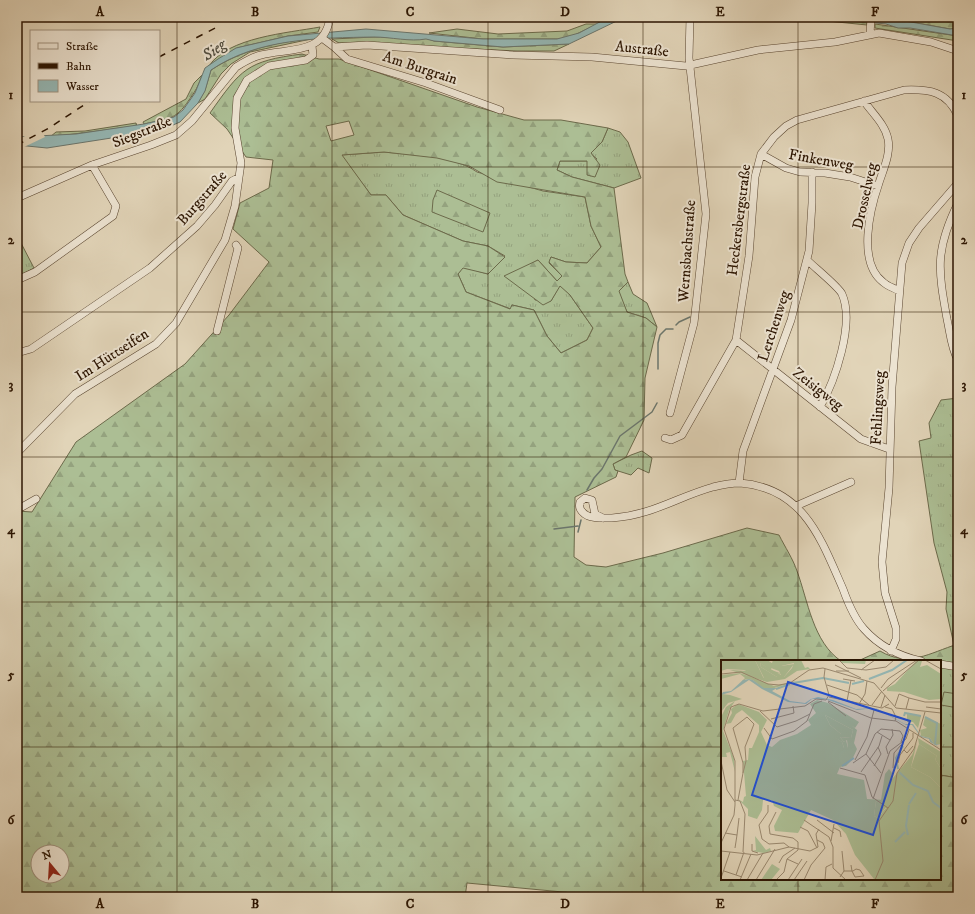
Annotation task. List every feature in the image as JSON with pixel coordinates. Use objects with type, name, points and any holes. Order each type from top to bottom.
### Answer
[{"type":"street","points":[[314,45],[328,43],[328,26],[330,17]]},
{"type":"street","name":"Wernsbachstraße","points":[[670,413],[694,323],[706,214],[691,65],[689,58],[690,17]]},
{"type":"street","points":[[870,35],[871,17]]},
{"type":"street","name":"Austraße","points":[[328,43],[512,55],[592,57],[686,66],[758,50],[835,42],[879,33],[931,42],[958,51]]},
{"type":"street","name":"Am Burgrain","points":[[328,43],[347,59],[426,83],[500,110]]},
{"type":"street","name":"Siegstraße","points":[[17,198],[92,165],[176,135],[192,121],[230,74],[244,61],[261,55],[314,45]]},
{"type":"street","name":"Burgstraße","points":[[17,353],[31,349],[150,268],[198,226],[232,181],[238,178],[241,162],[235,128],[235,112],[237,98],[248,80],[269,66],[306,60],[313,55],[314,45]]},
{"type":"street","name":"Heckersbergstraße","points":[[665,438],[672,440],[682,435],[736,340],[749,256],[755,177],[762,154],[774,137],[786,126],[797,120],[904,90],[930,91],[946,98],[954,107],[958,116]]},
{"type":"street","name":"Drosselweg","points":[[864,100],[882,125],[888,140],[888,157],[878,186],[867,246],[875,273],[882,282],[899,291]]},
{"type":"street","name":"Finkenweg","points":[[762,154],[786,168],[850,177],[878,186]]},
{"type":"street","points":[[17,280],[35,272],[114,216],[116,206],[92,165]]},
{"type":"street","name":"Lerchenweg","points":[[740,483],[743,451],[791,320],[807,260],[809,251],[812,203],[812,172]]},
{"type":"street","name":"Im Hüttseifen","points":[[17,453],[75,394],[156,344],[176,323],[225,240],[235,206],[238,178]]},
{"type":"street","name":"Fehlingsweg","points":[[891,651],[896,639],[896,628],[886,598],[882,562],[889,488],[889,449],[902,263],[909,243],[919,228],[958,183]]},
{"type":"street","points":[[958,203],[950,218],[940,252],[939,264],[940,280],[950,333],[958,360]]},
{"type":"street","points":[[217,330],[239,243],[225,240]]},
{"type":"street","points":[[807,260],[842,293],[846,308],[838,366],[831,388],[820,407]]},
{"type":"street","name":"Zeisigweg","points":[[736,340],[861,439],[889,449]]},
{"type":"street","points":[[796,506],[851,482]]},
{"type":"street","points":[[603,518],[642,513],[713,487],[740,483],[778,494],[796,506],[810,521],[822,539],[852,610],[863,629],[878,643],[891,651],[918,660]]},
{"type":"street","points":[[17,507],[22,507],[36,499]]},
{"type":"street","points":[[941,664],[958,667]]},
{"type":"green space","points":[[788,17],[819,17],[867,23],[867,25]]},
{"type":"green space","points":[[883,17],[913,17],[949,22],[958,20],[958,28],[950,29]]},
{"type":"green space","points":[[586,24],[598,24],[568,38],[558,39],[483,39],[429,33],[457,29],[498,34],[567,31]]},
{"type":"green space","points":[[875,24],[958,36],[958,41],[875,28]]},
{"type":"green space","points":[[320,27],[318,32],[288,36],[237,48],[209,66],[218,56],[244,42],[276,34]]},
{"type":"green space","points":[[374,37],[426,38],[434,41],[503,47],[569,44],[554,51],[517,51],[339,43],[332,39]]},
{"type":"green space","points":[[311,39],[250,52],[231,64],[221,74],[205,99],[198,103],[205,90],[211,70],[222,63],[259,48],[285,42]]},
{"type":"green space","points":[[302,54],[319,59],[339,59],[477,107],[524,120],[561,120],[608,128],[602,142],[591,153],[600,165],[595,177],[587,175],[587,161],[560,161],[557,170],[572,177],[614,188],[625,274],[628,282],[619,291],[627,312],[646,318],[657,327],[645,378],[644,420],[626,457],[613,464],[615,470],[618,471],[616,477],[575,497],[574,557],[586,565],[606,567],[663,553],[747,528],[779,535],[795,566],[808,608],[818,632],[824,643],[840,660],[721,660],[721,880],[941,880],[941,775],[958,778],[958,897],[616,897],[467,883],[465,897],[17,897],[17,511],[32,512],[76,442],[185,364],[229,315],[269,262],[233,229],[240,203],[269,188],[273,160],[246,157],[227,129],[210,113],[238,77],[257,64],[269,60]],"holes":[[[349,121],[354,135],[331,141],[326,126]],[[384,152],[437,158],[469,166],[497,182],[585,197],[591,226],[601,247],[587,263],[566,262],[551,257],[549,262],[562,276],[557,281],[538,260],[504,276],[543,305],[551,301],[560,286],[570,295],[593,328],[587,340],[561,353],[547,336],[534,310],[512,305],[510,309],[466,292],[458,274],[463,268],[488,274],[505,257],[488,246],[463,241],[403,215],[386,195],[371,195],[342,155]]]},
{"type":"green space","points":[[202,75],[195,91],[184,107],[175,116],[165,120],[144,124],[143,122],[186,99],[194,83]]},
{"type":"green space","points":[[136,123],[137,126],[50,137],[56,132],[85,131]]},
{"type":"green space","points":[[608,128],[620,132],[628,142],[641,178],[614,188],[572,177],[557,170],[560,161],[587,161],[597,159],[590,153],[602,142]]},
{"type":"green space","points":[[384,152],[444,159],[467,166],[477,172],[543,191],[585,197],[591,226],[601,247],[587,263],[566,262],[551,257],[549,263],[562,276],[557,281],[538,260],[524,268],[535,300],[551,301],[560,285],[570,295],[593,328],[587,340],[561,353],[547,336],[534,310],[512,305],[511,309],[466,292],[458,274],[463,267],[488,274],[505,256],[488,246],[463,241],[403,215],[386,195],[371,195],[341,155]]},
{"type":"green space","points":[[437,190],[490,213],[483,232],[432,212],[433,200]]},
{"type":"green space","points":[[21,243],[34,268],[17,277],[17,245]]},
{"type":"green space","points":[[628,282],[633,294],[647,303],[657,327],[646,318],[627,312],[618,291]]},
{"type":"green space","points":[[958,398],[958,644],[954,645],[946,609],[947,592],[934,543],[919,441],[931,438],[929,423],[941,400]]},
{"type":"green space","points":[[642,451],[652,458],[649,473],[638,468],[631,475],[615,470],[613,464]]},
{"type":"green space","points":[[958,644],[958,667],[941,661],[941,660],[860,660],[880,651],[890,656],[910,659],[928,655]]},
{"type":"green space","points":[[941,664],[958,667],[958,778],[941,775]]},
{"type":"green space","points":[[944,692],[958,694],[958,708],[941,705]]},
{"type":"water","points":[[609,17],[625,17],[569,44],[503,47],[426,39],[414,40],[374,37],[311,39],[269,46],[249,51],[229,59],[211,70],[205,91],[198,103],[180,122],[166,128],[150,132],[47,148],[17,145],[17,137],[76,134],[144,124],[174,117],[183,110],[195,93],[205,68],[236,48],[288,36],[366,29],[483,39],[557,39],[579,33]]},
{"type":"water","points":[[819,17],[883,17],[950,29],[958,28],[958,36],[910,28],[898,28],[886,24]]},
{"type":"pier","points":[[27,135],[44,135],[45,137],[24,147],[17,147],[17,140]]},
{"type":"waterway","points":[[676,325],[690,317]]},
{"type":"waterway","points":[[658,369],[658,343],[660,335],[666,329],[673,329]]},
{"type":"waterway","points":[[587,490],[594,478],[602,469],[620,436],[652,412],[657,403]]},
{"type":"waterway","points":[[578,532],[581,520]]},
{"type":"waterway","points":[[554,529],[578,526]]},
{"type":"railway","points":[[160,56],[219,26]]},
{"type":"railway","points":[[17,145],[49,128],[88,102]]},
{"type":"water label","name":"Sieg","points":[[214,50]]}]
